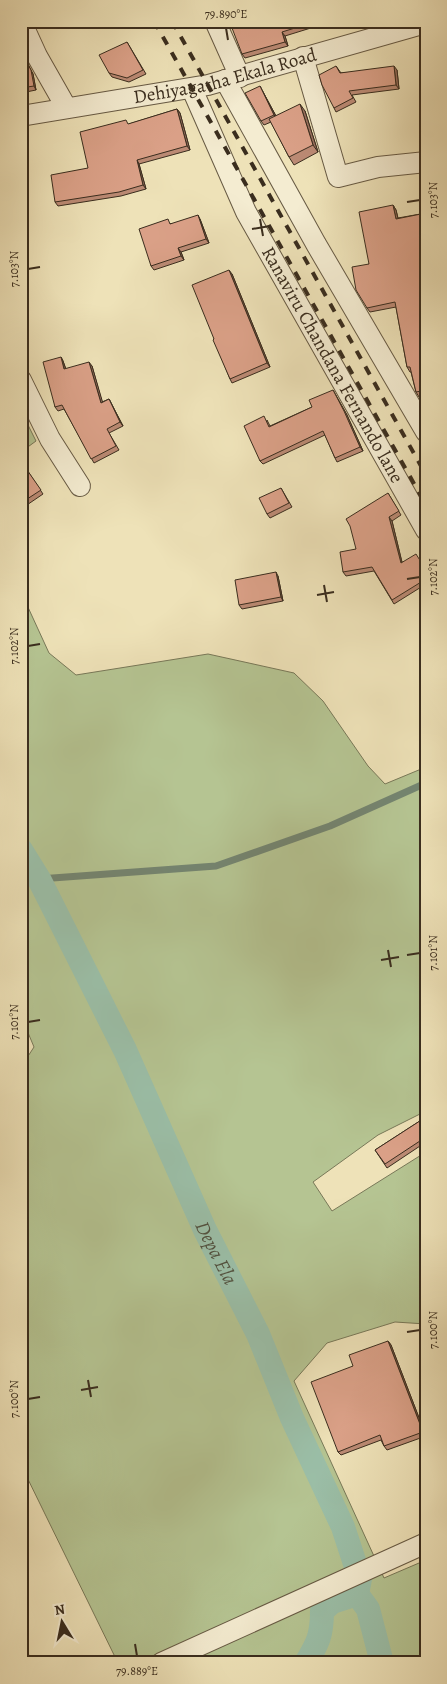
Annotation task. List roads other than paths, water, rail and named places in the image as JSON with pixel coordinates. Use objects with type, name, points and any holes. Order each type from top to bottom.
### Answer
[{"type":"street","points":[[21,21],[37,56],[66,107]]},
{"type":"street","points":[[215,21],[233,79],[316,244],[426,432]]},
{"type":"street","name":"Dehiyagatha Ekala Road","points":[[21,116],[66,107],[192,88],[233,79],[303,57],[390,26],[426,23]]},
{"type":"street","points":[[303,57],[338,177],[378,167],[426,162]]},
{"type":"street","name":"Ranaviru Chandana Fernando lane","points":[[192,88],[246,212],[426,530]]},
{"type":"street","points":[[21,380],[50,439],[80,486]]},
{"type":"street","points":[[161,1663],[426,1543]]},
{"type":"waterway","points":[[39,879],[216,866],[330,826],[426,783]]},
{"type":"waterway","name":"Depa Ela","points":[[21,850],[39,879],[125,1050],[205,1230],[258,1334],[292,1418],[343,1527],[360,1579],[357,1594],[368,1609],[382,1663]]},
{"type":"waterway","points":[[306,1663],[314,1650],[318,1638],[322,1611],[332,1602],[357,1594]]},
{"type":"railway","points":[[154,21],[426,505]]},
{"type":"railway","points":[[172,21],[426,475]]}]
